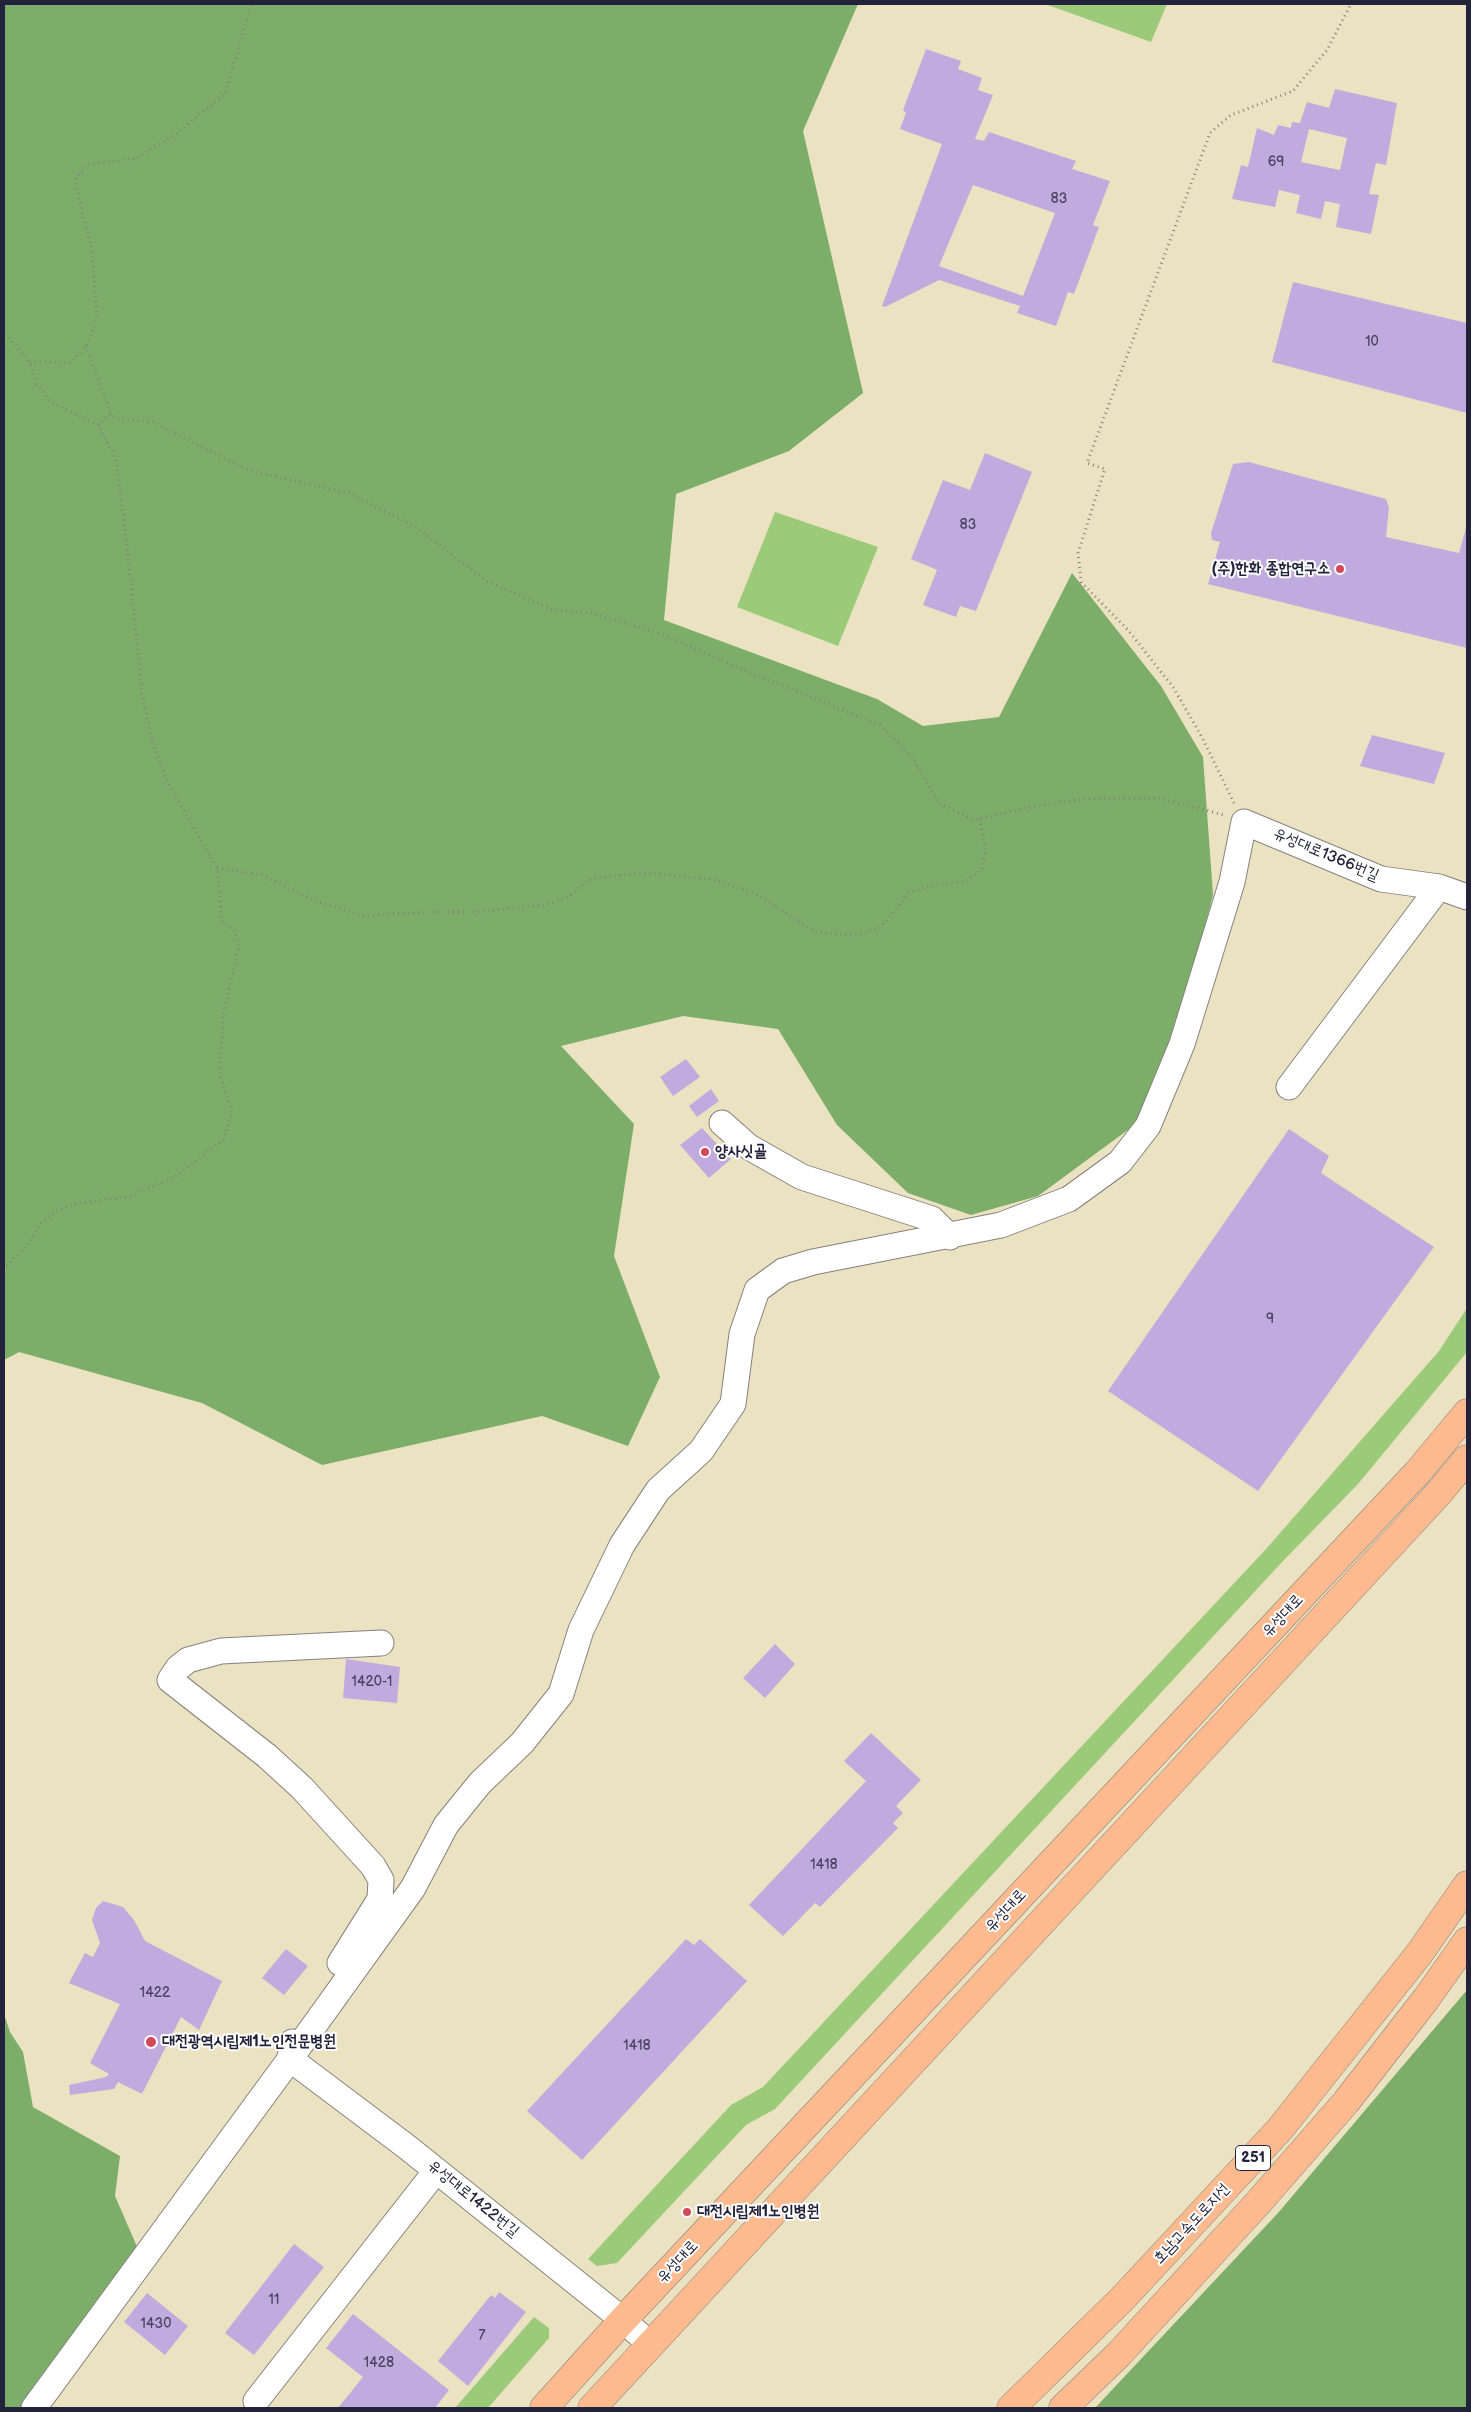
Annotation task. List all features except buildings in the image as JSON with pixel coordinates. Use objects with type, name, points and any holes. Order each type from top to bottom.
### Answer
[{"type":"main road","name":"유성대로","points":[[544,2408],[624,2320],[1417,1473],[1467,1413]]},
{"type":"main road","name":"유성대로","points":[[592,2408],[1438,1494],[1467,1459]]},
{"type":"main road","name":"호남고속도로지선","points":[[1011,2408],[1123,2298],[1280,2129],[1419,1954],[1467,1885]]},
{"type":"main road","name":"호남고속도로지선","points":[[1062,2408],[1124,2348],[1257,2204],[1346,2102],[1426,1999],[1467,1941]]},
{"type":"street","name":"유성대로1366번길","points":[[1244,822],[1381,879],[1439,887],[1467,897]]},
{"type":"street","points":[[34,2408],[413,1888],[446,1825],[480,1783],[522,1743],[561,1694],[581,1630],[622,1545],[658,1490],[701,1451],[734,1404],[742,1334],[756,1290],[783,1271],[813,1262],[950,1237],[1001,1225],[1069,1199],[1120,1162],[1148,1126],[1188,1025],[1232,882],[1244,822]]},
{"type":"street","points":[[1289,1087],[1439,887]]},
{"type":"street","points":[[722,1123],[749,1147],[802,1177],[932,1219],[950,1237]]},
{"type":"street","points":[[290,2059],[290,2044],[380,1899],[382,1880],[373,1866],[302,1788],[267,1756],[170,1680],[178,1668],[188,1660],[221,1651],[381,1643]]},
{"type":"street","name":"유성대로1422번길","points":[[290,2059],[436,2171],[624,2320],[651,2345]]},
{"type":"street","points":[[256,2401],[436,2171]]},
{"type":"path","points":[[30,364],[41,360],[59,364],[71,362],[86,346],[97,319],[92,250],[75,180],[87,165],[137,158],[177,133],[225,94],[252,4]]},
{"type":"path","points":[[1244,822],[1203,739],[1173,687],[1128,630],[1081,582],[1078,553],[1104,469],[1088,463],[1210,133],[1231,115],[1293,91],[1328,50],[1351,4]]},
{"type":"path","points":[[4,335],[15,344],[30,364],[37,384],[52,403],[98,425],[116,459],[142,694],[153,745],[169,786],[217,868],[222,920],[235,931],[239,948],[223,1014],[220,1075],[232,1112],[224,1139],[178,1175],[131,1196],[75,1204],[56,1211],[41,1223],[29,1243],[4,1269]]},
{"type":"path","points":[[86,346],[111,414],[117,418],[152,422],[248,470],[349,494],[416,527],[486,581],[553,610],[593,613],[663,635],[880,725],[912,757],[939,803],[973,820],[1040,805],[1084,799],[1160,798],[1210,810],[1244,822]]},
{"type":"path","points":[[98,425],[111,414]]},
{"type":"path","points":[[217,868],[262,876],[318,902],[363,916],[424,912],[473,912],[544,905],[565,899],[592,878],[601,877],[646,873],[716,880],[754,893],[815,932],[856,935],[881,926],[909,893],[937,884],[964,882],[982,870],[986,849],[979,818]]},
{"type":"green space","points":[[4,4],[858,4],[803,131],[863,393],[789,451],[676,494],[664,620],[877,699],[923,726],[999,717],[1072,573],[1161,686],[1203,757],[1213,895],[1185,1003],[1140,1121],[1038,1196],[971,1215],[908,1193],[837,1125],[778,1029],[683,1016],[561,1046],[634,1124],[614,1256],[660,1377],[628,1446],[542,1416],[322,1465],[202,1403],[19,1352],[4,1360]]},
{"type":"green space","points":[[1045,4],[1167,4],[1151,42]]},
{"type":"green space","points":[[775,512],[878,547],[838,646],[737,607]]},
{"type":"green space","points":[[1467,1308],[1467,1352],[1358,1484],[1283,1561],[775,2109],[746,2125],[617,2263],[597,2266],[588,2259],[731,2105],[763,2087],[1267,1548],[1439,1351]]},
{"type":"green space","points":[[1467,1990],[1467,2408],[1095,2408],[1278,2213]]},
{"type":"green space","points":[[4,2014],[10,2032],[23,2052],[33,2107],[120,2156],[115,2196],[138,2249],[26,2408],[4,2408]]},
{"type":"green space","points":[[534,2317],[549,2328],[549,2338],[488,2408],[455,2408]]},
{"type":"place","name":"(주)한화 종합연구소","points":[[1340,569]]},
{"type":"place","name":"양사싯골","points":[[705,1152]]},
{"type":"place","name":"대전광역시립제1노인전문병원","points":[[151,2042]]},
{"type":"place","name":"대전시립제1노인병원","points":[[687,2212]]}]
